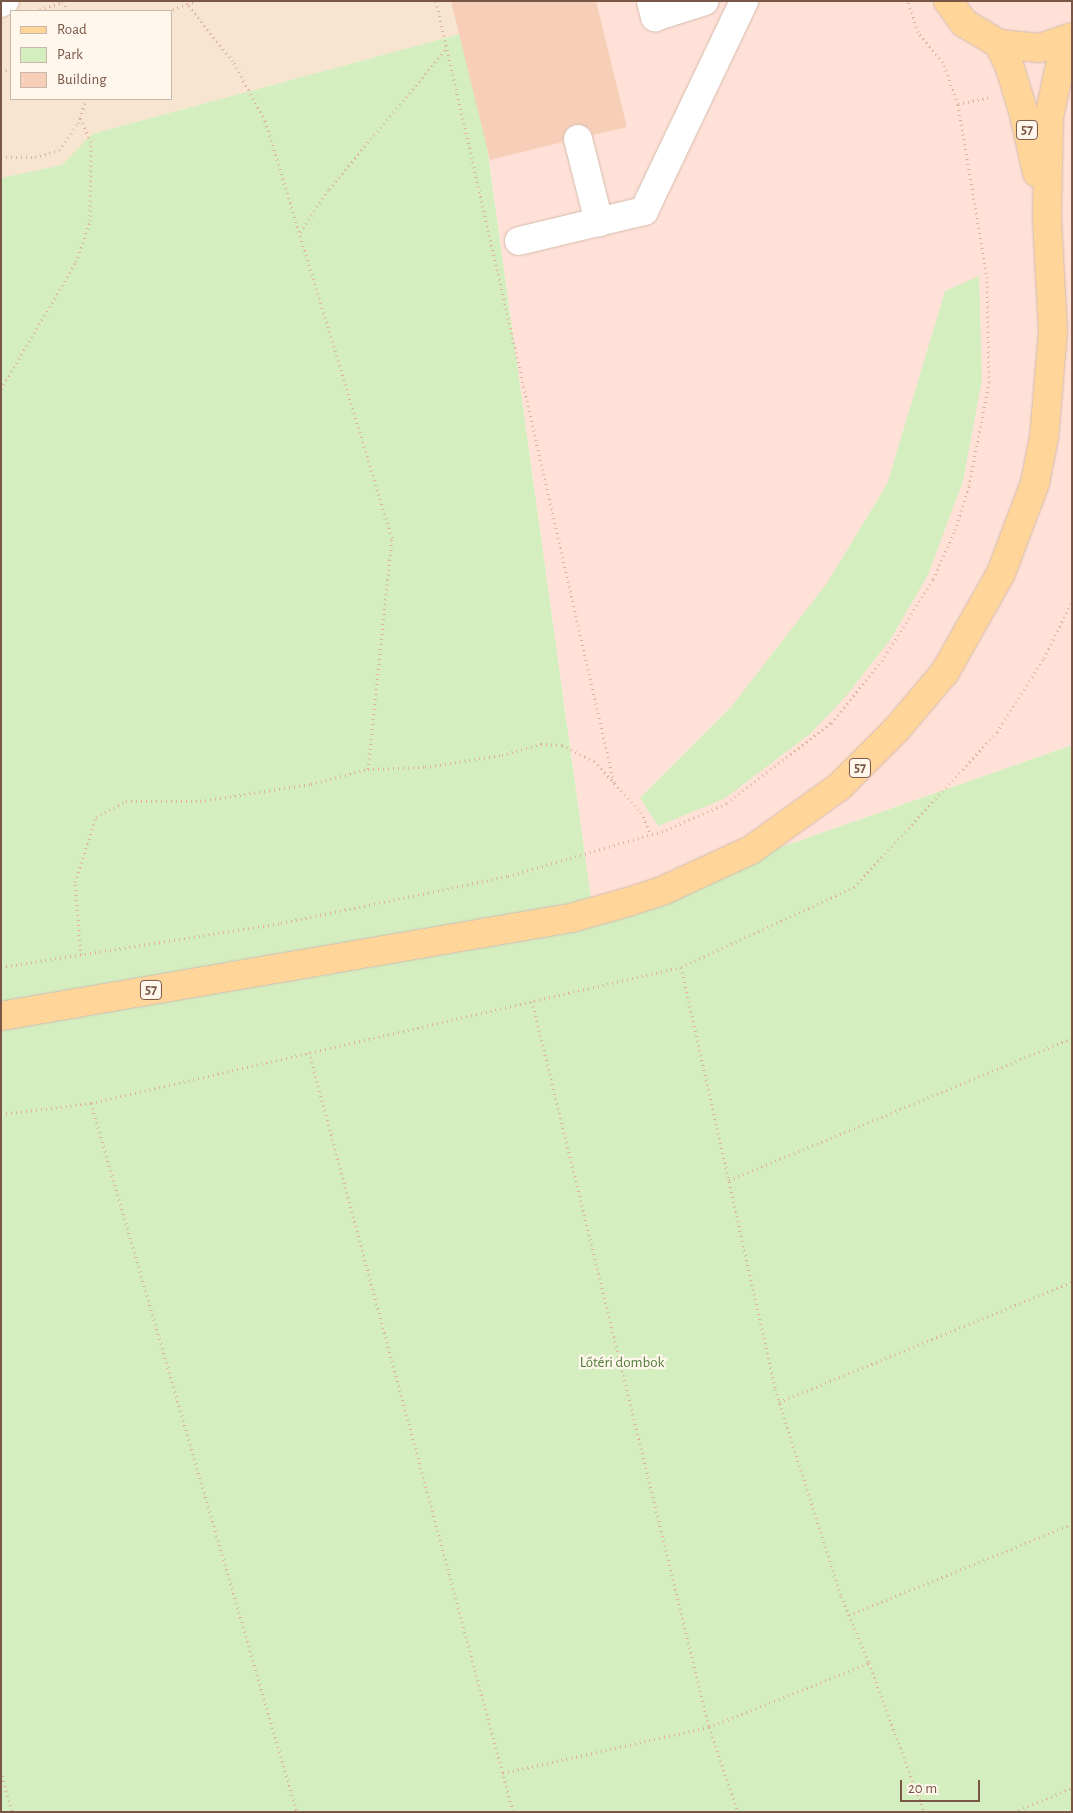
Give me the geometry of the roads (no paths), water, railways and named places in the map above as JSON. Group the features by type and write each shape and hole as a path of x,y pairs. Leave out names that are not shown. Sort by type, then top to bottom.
{"main road":[{"path":"948,1 964,23 998,44 1040,48 1072,37"},
{"name":"57","path":"998,44 1010,68 1024,114 1047,218"},
{"name":"57","path":"1,1016 551,921 628,902 664,890 751,850 840,786 896,730 945,672 983,609 1019,530 1035,483 1044,437 1051,378 1053,332 1047,218 1047,151 1052,90 1061,61 1072,44"}],"street":[{"path":"1,3 5,1"},
{"path":"651,2 656,18 705,1"},
{"path":"519,242 644,211 744,1"},
{"path":"578,139 599,222"}],"park label":[{"name":"Lőtéri dombok","path":"622,1363"}]}
